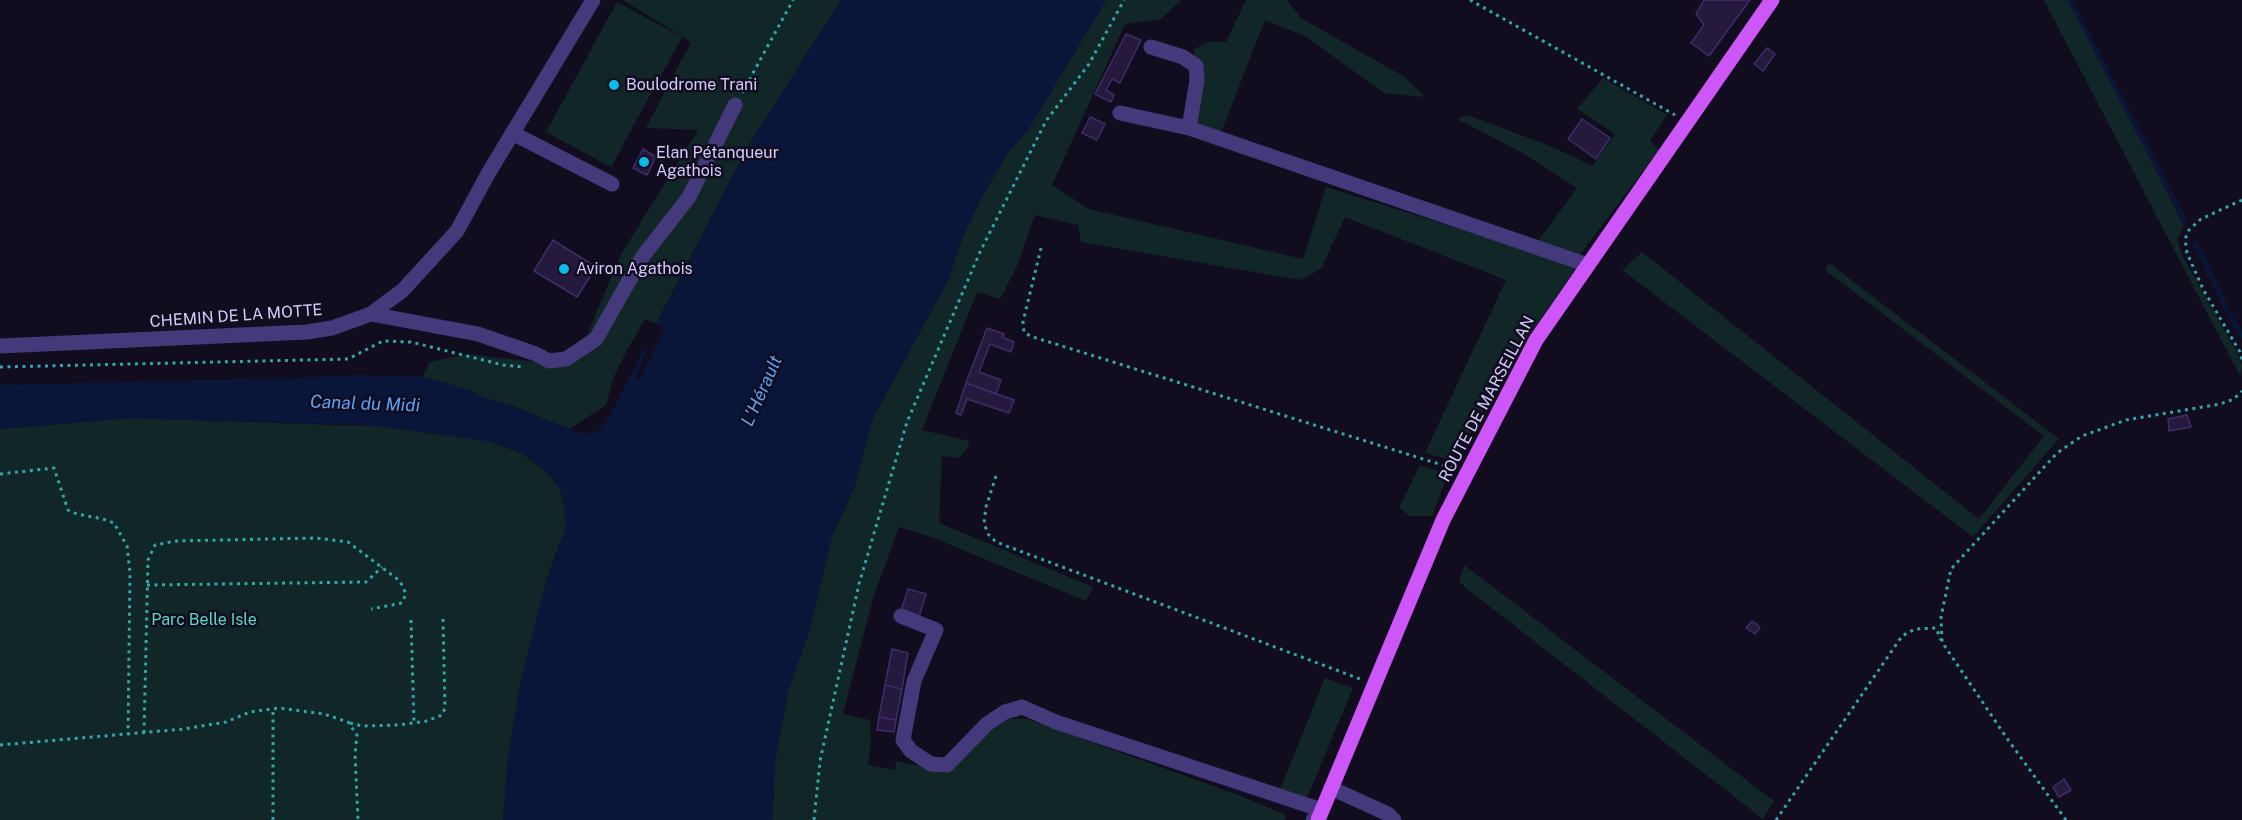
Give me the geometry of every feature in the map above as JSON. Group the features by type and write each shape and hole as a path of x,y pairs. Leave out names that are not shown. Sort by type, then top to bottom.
{"main road":[{"name":"ROUTE DE MARSEILLAN","path":"1317,817 1443,519 1536,340 1772,0"}],"street":[{"name":"CHEMIN DE LA MOTTE","path":"0,346 307,332 332,328 371,314 403,290 457,231 512,133 593,0"},
{"path":"1151,47 1183,57 1196,66 1197,80 1189,129"},
{"path":"371,314 478,334 536,354 549,361 566,359 596,339 643,256 688,197 735,105"},
{"path":"1120,113 1189,129 1588,265"},
{"path":"512,133 612,184"},
{"path":"901,616 936,630 914,681 903,740 911,751 931,764 947,765 987,724 1005,711 1022,707 1056,722 1317,817"},
{"path":"1331,788 1388,814 1394,820"}],"path":[{"path":"735,105 793,0"},
{"path":"814,820 820,760 859,584 907,422 980,252 1046,122 1089,64 1124,0"},
{"path":"1470,0 1687,122"},
{"path":"2242,200 2201,219 2189,230 2185,239 2187,253 2203,289 2240,352 2242,360"},
{"path":"1041,248 1023,322 1024,332 1030,336 1467,473"},
{"path":"0,367 348,359 382,341 411,342 503,365 531,367 549,361"},
{"path":"1942,642 1941,617 1950,569 2057,453 2082,436 2126,420 2220,404 2234,399 2242,391"},
{"path":"0,474 54,468 59,477 68,510 114,523 127,546 130,572 128,734"},
{"path":"996,476 986,507 984,523 987,534 996,542 1374,685"},
{"path":"144,733 148,560 155,545 175,542 316,538 348,542 400,581 406,594 402,603 371,609"},
{"path":"147,585 366,582 382,567"},
{"path":"0,745 205,726 226,722 250,712 273,709 324,714 362,726 414,723 442,715 445,708 443,619"},
{"path":"411,620 414,723"},
{"path":"1776,820 1902,636 1915,629 1935,628 2006,737 2066,820"},
{"path":"273,709 273,820"},
{"path":"348,722 357,735 355,754 358,820"}],"green space":[{"path":"623,0 841,0 747,148 656,324 645,319 628,348 613,379 606,405 569,429 518,408 482,397 472,391 423,377 429,362 469,354 559,365 583,345 620,256 698,130 646,128 691,42"},
{"path":"1106,0 1181,0 1161,19 1125,24 1052,185 1089,209 1303,259 1326,187 1578,266 1513,358 1455,461 1425,453 1506,280 1345,217 1321,269 1300,280 1081,242 1078,225 1035,215 1017,266 1000,299 977,292 922,430 969,441 968,448 959,458 942,456 939,523 1093,587 1086,601 934,538 899,527 873,598 843,714 870,720 871,739 868,765 895,770 896,761 933,769 1009,719 1027,719 1233,793 1286,815 1284,820 772,820 775,762 788,691 810,629 832,536 854,488 873,418 948,280 962,239 981,198 1008,153 1028,130"},
{"path":"1246,0 1287,0 1301,18 1403,76 1425,97 1384,93 1305,36 1265,20 1220,135 1186,121 1194,88 1194,49 1210,42 1226,42"},
{"path":"2044,0 2069,0 2184,226 2177,240 2183,257 2238,354 2242,366 2240,376"},
{"name":"Boulodrome Trani","path":"617,2 682,37 611,167 546,132"},
{"path":"1603,78 1667,115 1650,141 1659,150 1579,256 1538,241 1577,188 1521,152 1457,119 1467,115 1550,146 1593,166 1615,134 1577,109"},
{"path":"1642,252 1979,519 2044,436 1825,270 1829,263 2059,439 1973,537 1622,270"},
{"name":"Parc Belle Isle","path":"130,418 397,427 488,441 521,453 548,473 563,498 566,527 552,564 518,696 508,758 503,820 0,820 0,429"},
{"path":"1420,465 1448,474 1432,516 1410,516 1399,508"},
{"path":"1464,565 1774,801 1763,819 1466,588 1459,581"},
{"path":"1325,678 1353,688 1307,798 1280,790"}],"water":[{"path":"841,0 1106,0 1028,130 1008,153 981,198 962,239 948,280 873,418 854,488 832,536 810,629 788,691 775,762 772,820 503,820 508,758 522,675 546,582 566,527 563,498 558,486 545,470 521,453 488,441 368,425 130,418 0,429 0,385 355,375 423,377 472,391 482,397 518,408 575,432 587,434 598,431 609,418 747,148"}],"pier":[{"path":"653,323 664,328 640,380 635,378 647,350 644,348 646,343 644,342"}],"building":[{"path":"1704,0 1750,0 1709,56 1691,43 1704,25 1696,14"},
{"path":"1126,34 1141,40 1120,83 1112,79 1106,90 1114,95 1111,102 1095,94"},
{"path":"1767,48 1775,54 1763,71 1754,64"},
{"path":"1090,117 1105,124 1097,140 1082,133"},
{"path":"1582,119 1610,138 1596,159 1568,139"},
{"path":"643,149 656,157 647,175 633,168"},
{"path":"553,240 596,267 577,297 534,271"},
{"path":"987,328 1004,334 1002,337 1014,342 1011,352 990,344 979,372 1001,380 996,394 966,383"},
{"path":"966,383 1014,400 1009,413 967,399 961,415 956,413"},
{"path":"2187,415 2191,427 2169,431 2168,419"},
{"path":"908,589 926,594 919,617 901,611"},
{"path":"1752,621 1760,627 1755,634 1746,628"},
{"path":"892,649 908,653 902,689 885,685"},
{"path":"885,685 902,689 896,720 879,717"},
{"path":"879,717 896,720 894,732 877,730"},
{"path":"2064,779 2071,790 2059,797 2053,787"}],"waterway":[{"path":"2070,0 2185,221"},
{"path":"2196,244 2242,336"}],"place":[{"name":"Boulodrome Trani","path":"614,85"},
{"name":"Elan Pétanqueur Agathois","path":"644,162"},
{"name":"Aviron Agathois","path":"564,269"}],"water label":[{"name":"L'Hérault","path":"762,391"},
{"name":"Canal du Midi","path":"365,404"}]}
